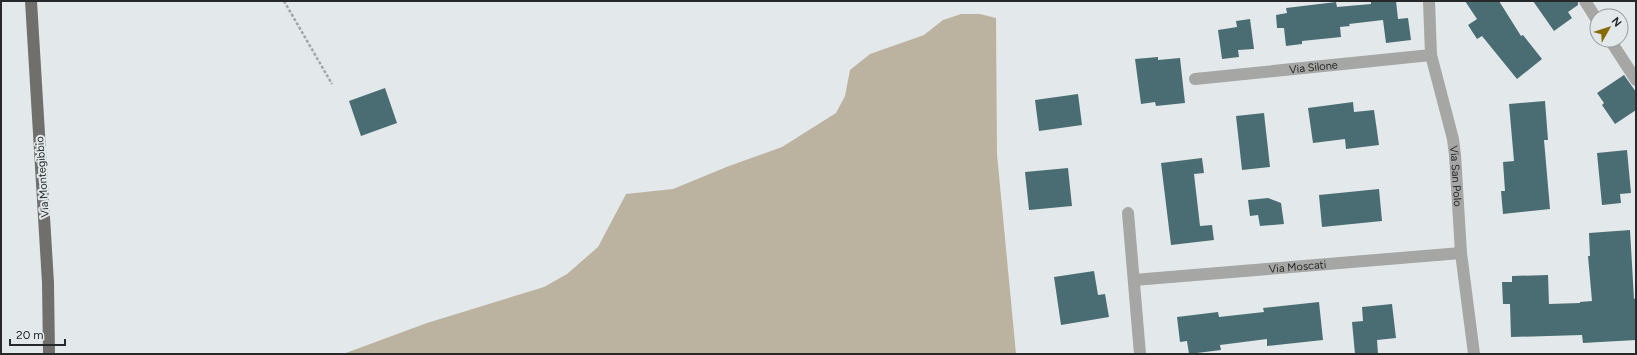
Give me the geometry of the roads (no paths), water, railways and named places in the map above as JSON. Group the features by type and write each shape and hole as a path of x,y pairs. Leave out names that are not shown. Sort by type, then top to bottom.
{"main road":[{"name":"Via Montegibbio","path":"28,2 48,283 50,354"}],"street":[{"name":"Via San Polo","path":"1429,1 1431,55 1453,139 1457,167 1461,253 1474,354"},
{"path":"1615,48 1636,80"},
{"name":"Via Silone","path":"1196,79 1431,55"},
{"path":"1128,213 1140,354"},
{"name":"Via Moscati","path":"1134,280 1461,253"}]}
